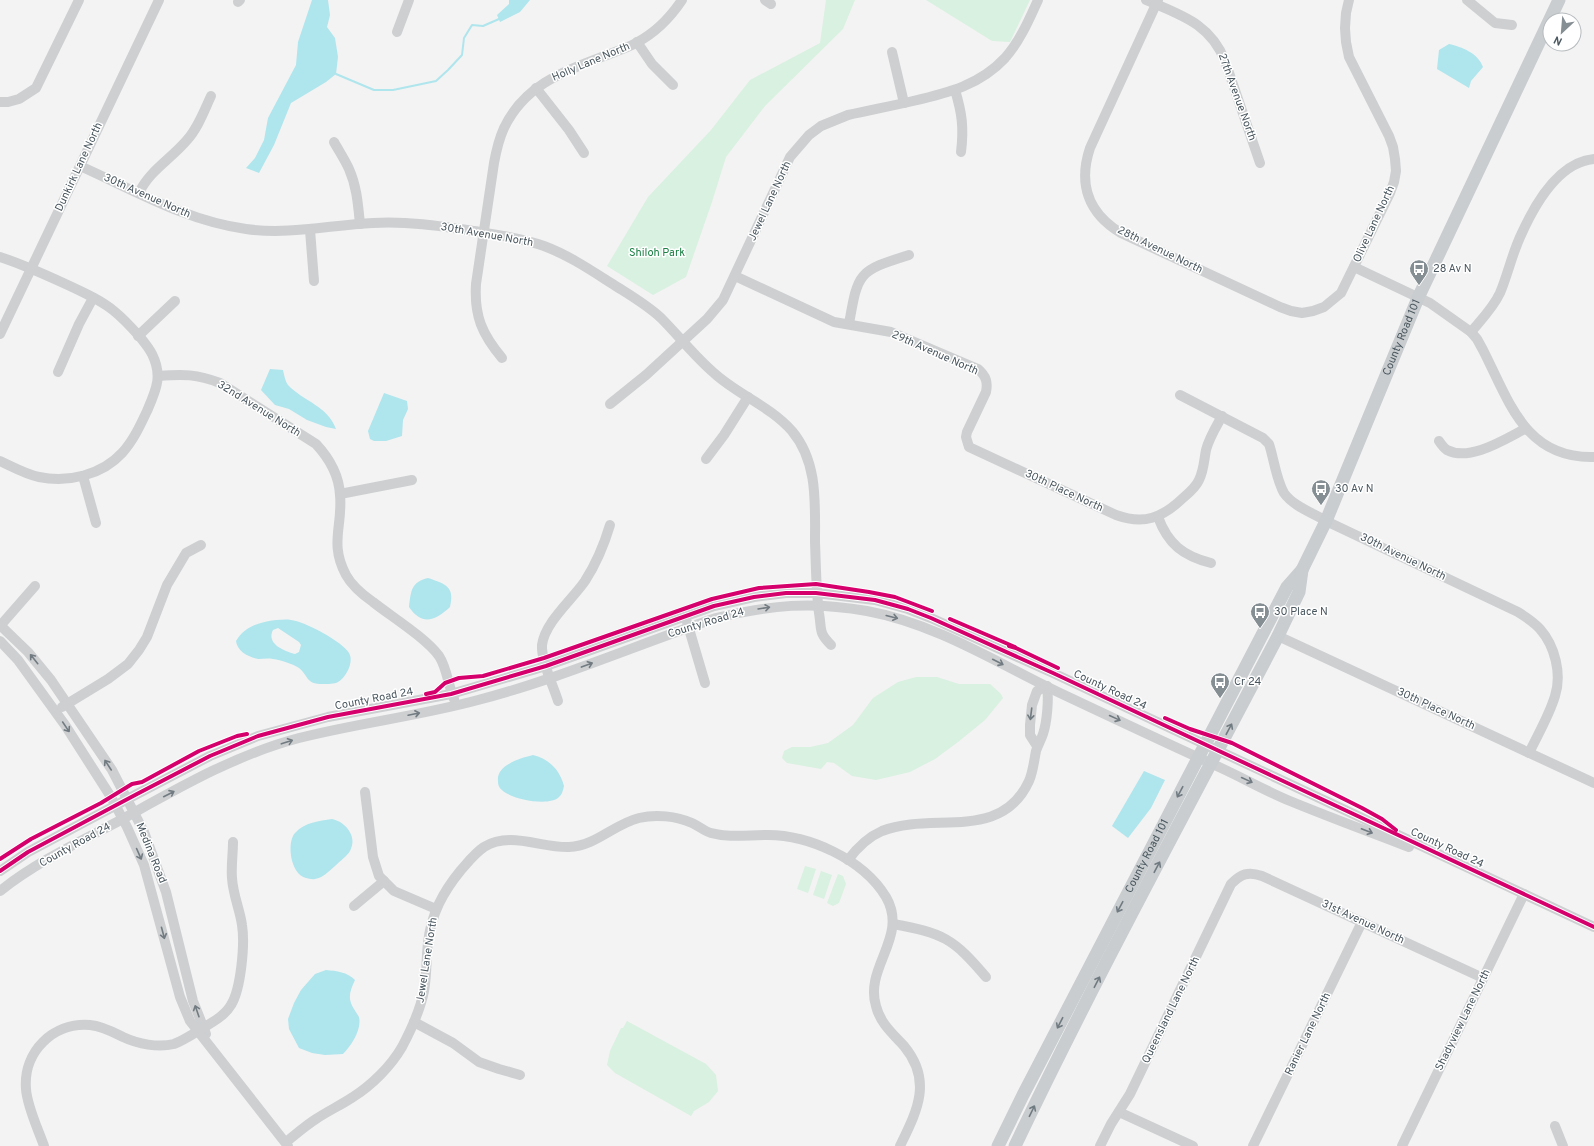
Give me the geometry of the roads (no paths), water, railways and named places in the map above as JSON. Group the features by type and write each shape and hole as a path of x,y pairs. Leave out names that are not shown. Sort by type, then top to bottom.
{"main road":[{"name":"County Road 101","path":"998,1146 1204,745 1287,587 1302,570 1326,521 1418,298 1558,0"},
{"name":"County Road 101","path":"1015,1146 1040,1093 1278,636 1299,592 1302,570"}],"street":[{"path":"0,102 8,102 19,99 36,88 79,0"},
{"name":"Dunkirk Lane North","path":"0,334 158,0"},
{"path":"397,32 409,0"},
{"name":"Holly Lane North","path":"502,358 483,331 475,300 476,284 494,163 504,128 513,113 536,88 553,77 570,69 637,42 663,24 682,0"},
{"name":"Jewel Lane North","path":"610,404 683,342 716,310 723,300 735,276 790,157 809,135 821,126 848,115 955,90 978,80 993,70 1006,57 1023,32 1038,0"},
{"name":"27th Avenue North","path":"1146,0 1157,2 1195,23 1214,39 1221,50 1260,163"},
{"name":"Olive Lane North","path":"1280,307 1291,311 1313,311 1324,307 1341,293 1390,193 1396,171 1393,147 1389,136 1349,56 1345,28 1349,0"},
{"path":"1467,0 1495,23 1512,25"},
{"name":"28th Avenue North","path":"1157,2 1085,162 1084,176 1086,190 1091,203 1109,226 1121,233 1280,307"},
{"path":"637,42 652,64 673,85"},
{"path":"892,52 904,103"},
{"path":"536,88 569,130 584,153"},
{"path":"955,90 962,115 963,137 961,152"},
{"path":"138,193 148,177 188,139 197,125 211,96"},
{"path":"334,142 349,168 354,182 360,224"},
{"path":"1471,332 1492,307 1500,292 1520,236 1549,188 1566,170 1577,164 1594,159"},
{"name":"30th Avenue North","path":"80,166 170,208 194,217 246,229 271,232 310,230 360,224 401,223 430,225 522,239 545,246 567,256 646,306 660,318 712,372 724,382 780,418 802,445 809,461 815,495 817,598 821,635 831,645"},
{"path":"310,230 314,281"},
{"path":"849,324 854,293 863,274 871,268 909,255"},
{"path":"0,257 32,268 93,298 114,311 152,353 159,376 153,396 139,429 131,442 122,454 97,471 83,476 60,479 38,477 0,461"},
{"path":"1354,267 1430,303 1471,332 1478,340 1517,418 1525,429 1542,443 1555,450 1570,455 1594,457"},
{"name":"29th Avenue North","path":"735,276 829,320 891,332 978,369 986,379 987,385 986,392 967,432 967,442 969,447 973,450"},
{"path":"58,372 80,321 93,298"},
{"path":"138,336 175,301"},
{"name":"32nd Avenue North","path":"159,376 195,375 220,383 316,444 333,466 338,479 340,494 337,550 340,564 346,577 355,588 432,647 442,663 451,694 456,705"},
{"name":"30th Avenue North","path":"1180,395 1263,438 1269,444 1284,492 1291,500 1326,521 1518,612 1530,619 1540,629 1554,653 1558,681 1553,702 1529,753"},
{"path":"706,459 724,435 748,397"},
{"path":"1211,563 1192,557 1175,546 1166,536 1158,517 1176,505 1199,481 1203,472 1206,449 1222,416"},
{"path":"1439,441 1446,450 1454,453 1465,454 1476,452 1525,429"},
{"name":"30th Place North","path":"973,450 1116,515 1137,520 1147,520 1158,517"},
{"path":"83,476 96,523"},
{"path":"340,494 412,480"},
{"path":"558,701 542,654 544,635 592,570 604,545 610,525"},
{"path":"55,711 119,671 140,650 147,637 167,585 186,553 201,545"},
{"path":"0,625 35,586"},
{"name":"County Road 24","path":"0,871 28,852 210,756 259,736 328,717 451,694 546,666 714,606 754,597 786,593 817,598 897,618 922,627 963,644 1046,686 1289,800 1524,894"},
{"name":"County Road 24","path":"0,891 46,860 134,812 223,766 258,752 299,738 492,696 550,678 716,618 745,610 817,598 875,600 908,609 931,618 1053,673 1594,927"},
{"path":"684,616 689,627 705,683"},
{"name":"Medina Road","path":"0,625 28,652 51,680 112,770 144,832 166,892 200,1030"},
{"name":"30th Place North","path":"1278,636 1594,783"},
{"name":"Medina Road","path":"0,641 18,660 55,711 123,819 144,865 180,997 190,1021 200,1030 211,1047 287,1144"},
{"path":"1037,746 1030,735 1031,714 1036,691 1046,686 1053,673"},
{"path":"848,860 857,849 881,831 910,825 987,819 1010,807 1019,797 1029,780 1037,746 1043,734 1048,696 1046,686"},
{"path":"365,792 373,856 379,876 394,891 436,909 442,895 452,881 479,851 487,845 507,840 569,847 581,846 592,842 625,823 639,818 653,816 682,819 711,833 732,836 765,834 798,839 821,846 848,860 860,869 887,899 893,924 889,944 874,982 874,994 880,1018 912,1058 917,1069 921,1093 914,1116 900,1146"},
{"path":"44,1146 29,1103 26,1090 26,1077 28,1064 34,1053 42,1042 52,1034 70,1027 90,1025 103,1028 138,1042 164,1045 173,1044 200,1030 223,1015 230,1006 236,996 238,986 243,940 242,925 234,895 232,878 234,842"},
{"name":"31st Avenue North","path":"1241,875 1248,873 1262,876 1483,978"},
{"name":"Queensland Lane North","path":"1100,1146 1111,1124 1130,1094 1231,884 1241,875"},
{"path":"354,906 384,881"},
{"name":"Shadyview Lane North","path":"1402,1146 1524,894"},
{"name":"Jewel Lane North","path":"287,1144 314,1120 356,1095 373,1082 400,1050 414,1022 424,992 430,926 436,909"},
{"name":"Ranier Lane North","path":"1253,1146 1362,922"},
{"path":"893,924 921,929 935,933 949,940 961,949 986,977"},
{"path":"414,1022 453,1043 480,1062 499,1070 520,1075"},
{"path":"1119,1112 1193,1146"},
{"path":"1556,1126 1564,1146"}],"water":[{"path":"312,0 328,0 330,15 327,27 335,38 338,57 336,74 326,82 291,103 274,145 259,173 246,168 255,158 264,140 268,118 296,65 298,42"},
{"path":"509,0 530,0 520,12 500,22 497,15 509,4"},
{"path":"1449,44 1469,51 1481,62 1483,67 1471,81 1469,88 1437,69 1439,50"},
{"path":"270,369 283,370 285,380 288,385 294,391 321,409 332,421 336,429 307,420 289,409 275,405 261,390"},
{"path":"384,393 407,401 408,409 403,420 402,436 386,441 374,441 370,439 368,431"},
{"path":"428,578 440,582 448,587 451,600 450,607 439,616 424,619 414,613 409,607 410,596 413,588 418,582"},
{"path":"270,621 297,621 323,633 339,643 345,648 350,656 351,660 347,673 338,682 331,684 317,684 310,681 299,668 294,665 276,660 254,658 238,648 236,641 248,628","holes":["278,628 299,642 301,645 299,652 295,654 277,646 271,635 273,630"]},
{"path":"533,755 549,762 560,775 564,786 561,795 554,800 539,802 514,797 502,790 499,786 498,775 505,767 516,760"},
{"path":"1144,771 1165,780 1151,808 1128,838 1112,826"},
{"path":"332,819 342,823 352,836 353,841 350,851 321,877 313,879 301,876 294,865 292,858 292,838 303,826 317,821"},
{"path":"326,970 338,971 352,977 355,980 351,991 350,1001 359,1017 360,1022 352,1042 343,1054 325,1055 312,1053 299,1048 289,1029 288,1019 301,990 315,974"}],"waterway":[{"path":"336,74 374,90 393,90 436,81 462,55 464,38 472,25 483,26 499,19"}],"place":[{"name":"28 Av N","path":"1419,286"},
{"name":"30 Av N","path":"1321,506"},
{"name":"30 Place N","path":"1260,629"},
{"name":"Cr 24","path":"1220,699"}],"park label":[{"name":"Shiloh Park","path":"657,253"}]}
